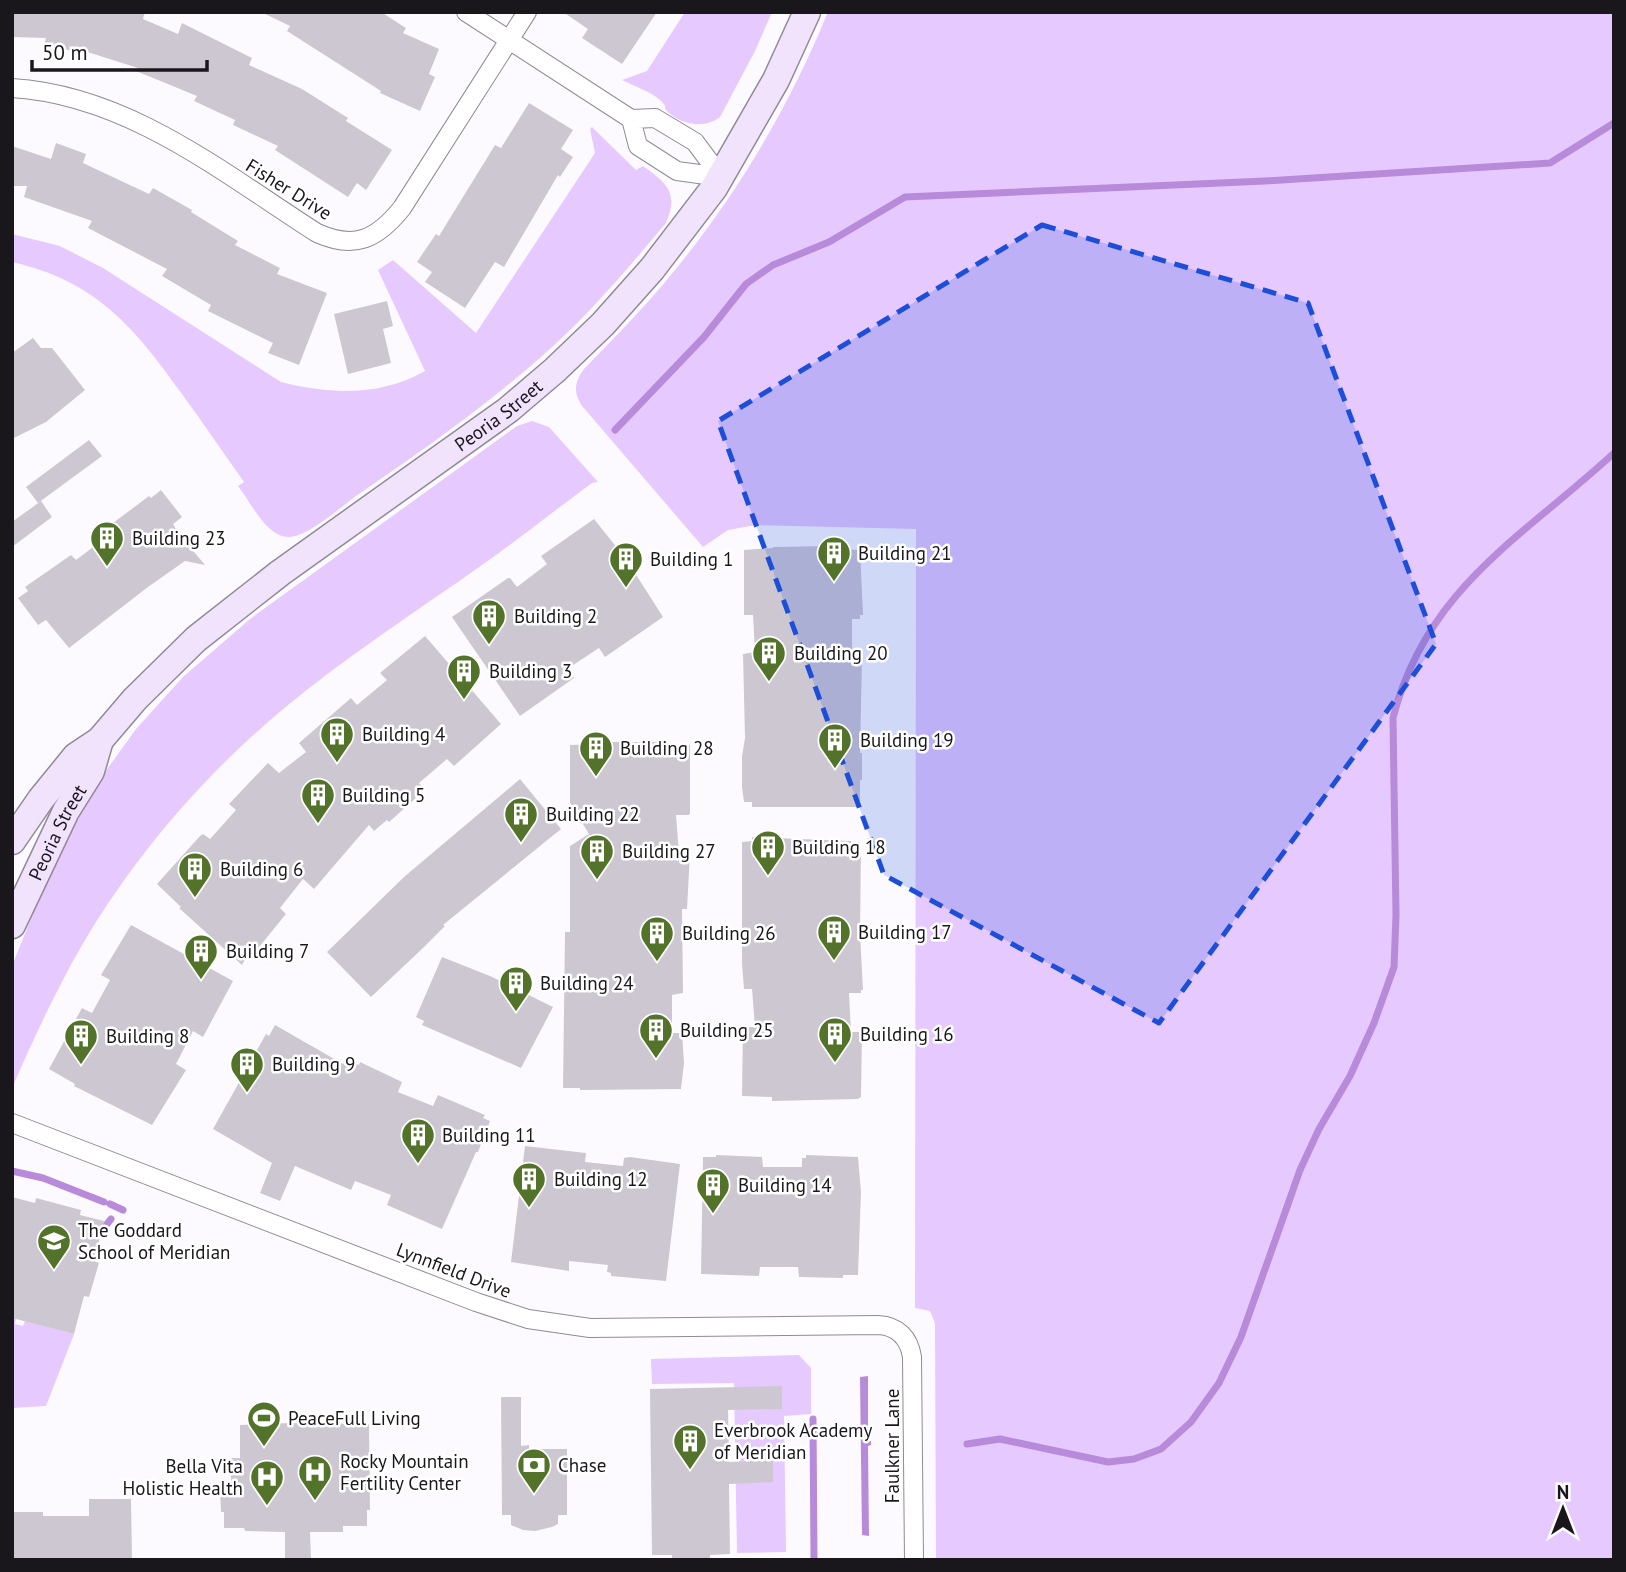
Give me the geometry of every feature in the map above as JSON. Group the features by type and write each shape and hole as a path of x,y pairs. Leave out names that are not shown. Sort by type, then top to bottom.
{"main road":[{"name":"Peoria Street","path":"12,841 76,756 100,740 165,667 232,609 501,415 555,370 603,324 690,222 721,177 776,80 807,12"},
{"name":"Peoria Street","path":"12,925 66,811 91,771 100,740"}],"street":[{"path":"466,12 631,119 655,118 695,142 721,177"},
{"name":"Fisher Drive","path":"12,88 64,96 130,118 174,141 317,233 334,240 351,242 368,238 383,229 402,208 527,12"},
{"path":"631,119 638,146 677,171 721,177"},
{"name":"Lynnfield Drive","path":"12,1124 475,1302 528,1319 578,1327 633,1329 878,1325 893,1328 903,1335"},
{"name":"Faulkner Lane","path":"903,1335 909,1342 912,1357 914,1560"}],"highlighted area":[{"path":"1042,225 1308,303 1436,644 1159,1023 884,875 718,421"}],"shaded area":[{"path":"685,12 772,12 720,117 707,123 694,124 680,120 668,112 655,96 622,80 647,71"},
{"path":"828,12 1614,12 1614,1560 936,1560 935,1323 930,1311 915,1308 916,529 756,525 728,530 703,547 583,407 576,393 578,379 584,369 664,283 698,241 741,179 780,114"},
{"path":"592,127 636,170 643,166 664,184 671,196 670,213 666,223 596,303 528,368 480,407 324,521 296,536 289,537 273,531 260,518 238,486 244,482 164,370 129,328 90,294 67,281 12,262 12,234 60,246 103,268 281,382 336,391 390,385 425,371 378,270 393,260 476,333 595,153 590,129"},
{"path":"532,421 549,427 598,482 592,483 496,555 335,668 255,734 192,796 135,865 85,939 12,1088 12,966 61,844 90,793 136,729 183,677 250,619 517,426"},
{"path":"12,1317 16,1318 15,1324 23,1326 25,1321 74,1334 46,1406 12,1408"},
{"path":"799,1355 811,1368 811,1414 784,1416 786,1552 737,1553 734,1383 652,1384 651,1359"},
{"path":"868,1376 868,1440 871,1441 868,1446 869,1536 862,1535 860,1377"}],"building":[{"path":"12,12 145,12 143,19 178,34 182,23 252,58 249,65 302,89 392,150 366,190 357,183 348,197 275,150 278,146 233,125 235,120 194,101 197,96 136,71 138,68 78,49 77,52 44,45 46,38 12,37"},
{"path":"261,12 381,12 406,28 403,33 439,49 429,74 435,77 420,111 380,93 381,91 287,31 290,26"},
{"path":"563,12 657,12 622,64 582,38 588,29"},
{"path":"529,103 573,130 561,149 573,157 560,177 558,175 504,267 495,262 465,308 425,282 432,272 417,262 436,234 439,236 495,145 501,148"},
{"path":"56,143 86,154 83,163 149,194 153,188 238,241 235,245 280,268 277,274 327,293 299,365 268,353 273,343 208,311 211,305 162,276 167,269 88,228 92,221 24,197 27,186 12,186 12,146 51,159"},
{"path":"387,301 393,326 383,329 391,363 348,374 334,314"},
{"path":"33,338 41,348 52,348 85,390 46,422 12,439 12,353"},
{"path":"89,440 102,456 38,503 26,487"},
{"name":"Building 23","path":"161,490 182,517 173,524 205,565 185,561 69,648 46,620 38,625 18,598 28,591 25,587 71,555 76,560 109,535 105,529"},
{"path":"41,501 52,517 12,547 12,522"},
{"path":"594,519 626,559 663,617 605,657 599,648 567,669 574,678 520,716 452,617 508,578 517,587 547,564 541,556"},
{"path":"832,546 832,549 860,550 863,615 860,615 860,619 852,619 852,657 862,657 860,804 859,807 752,807 752,802 744,802 742,787 745,738 743,654 755,652 753,615 744,615 744,550"},
{"path":"425,636 501,724 454,766 447,759 419,783 425,790 389,822 387,820 374,831 369,825 314,889 303,879 280,908 286,914 255,952 251,949 242,965 179,908 181,907 157,884 200,836 203,834 210,839 236,810 229,804 268,763 279,773 306,752 299,743 351,698 357,705 387,680 380,673"},
{"path":"601,742 690,745 690,813 676,815 679,853 690,853 687,909 682,909 683,993 672,995 672,1033 682,1033 684,1063 681,1089 563,1088 565,932 570,932 570,846 589,834 570,803 570,745"},
{"path":"520,779 561,829 443,925 445,926 371,997 327,952 404,877"},
{"path":"752,837 851,841 851,846 861,846 860,933 863,990 861,993 849,993 851,1032 862,1032 861,1097 858,1099 772,1101 772,1097 742,1096 743,1027 755,1027 752,989 744,989 742,964 742,842 752,841"},
{"path":"131,925 233,981 203,1037 193,1031 176,1064 186,1070 152,1125 74,1086 75,1084 49,1069 82,1008 92,1013 110,980 101,975"},
{"name":"Building 24","path":"442,957 490,976 553,1007 521,1068 422,1025 424,1021 416,1017"},
{"path":"275,1025 343,1064 346,1059 359,1065 360,1062 402,1082 398,1092 433,1106 438,1095 485,1115 483,1118 490,1121 442,1229 387,1205 391,1195 355,1181 351,1190 295,1166 280,1201 260,1193 272,1163 213,1129 266,1034 269,1036"},
{"path":"525,1146 586,1153 585,1162 623,1166 624,1158 630,1157 680,1164 666,1281 611,1276 611,1273 607,1272 608,1265 569,1261 569,1271 511,1262"},
{"path":"806,1155 858,1157 861,1192 858,1275 843,1275 843,1278 799,1277 798,1267 760,1267 759,1276 701,1274 703,1157 762,1157 763,1167 802,1167 802,1158 806,1158"},
{"name":"The Goddard School of Meridian","path":"12,1197 35,1203 36,1198 81,1210 80,1215 104,1221 94,1261 99,1263 89,1297 84,1296 74,1334 12,1318"},
{"name":"Everbrook Academy of Meridian","path":"782,1386 782,1409 728,1410 729,1462 773,1460 773,1482 729,1484 730,1554 710,1555 710,1558 703,1560 679,1560 672,1559 672,1555 652,1555 650,1389"},
{"name":"Chase","path":"501,1397 521,1397 521,1446 529,1445 529,1449 567,1449 567,1515 558,1515 558,1524 552,1527 535,1531 523,1530 511,1525 511,1515 502,1515"},
{"path":"369,1424 370,1510 367,1510 367,1526 343,1526 343,1532 310,1532 311,1560 285,1560 285,1532 224,1528 224,1512 221,1512 220,1490 231,1490 231,1458 240,1458 240,1425"},
{"path":"89,1499 131,1499 132,1560 12,1560 12,1512 43,1512 43,1516 89,1516"}],"waterway":[{"path":"615,430 704,337 746,284 773,265 829,242 905,197 1265,181 1550,163 1614,123"},
{"path":"967,1444 1000,1439 1108,1462 1134,1459 1161,1449 1191,1422 1219,1383 1241,1337 1300,1170 1319,1129 1350,1076 1374,1023 1394,967 1396,915 1393,718 1408,673 1429,634 1453,599 1482,568 1614,453"},
{"path":"12,1171 43,1178 104,1202"},
{"path":"110,1204 123,1210"},
{"path":"103,1229 111,1219"},
{"path":"813,1419 814,1560"}],"place":[{"name":"Building 23","path":"107,568"},
{"name":"Building 21","path":"834,583"},
{"name":"Building 1","path":"626,589"},
{"name":"Building 2","path":"489,646"},
{"name":"Building 20","path":"769,683"},
{"name":"Building 3","path":"464,701"},
{"name":"Building 4","path":"337,764"},
{"name":"Building 19","path":"835,770"},
{"name":"Building 28","path":"596,778"},
{"name":"Building 5","path":"318,825"},
{"name":"Building 22","path":"521,844"},
{"name":"Building 18","path":"768,877"},
{"name":"Building 27","path":"597,881"},
{"name":"Building 6","path":"195,899"},
{"name":"Building 17","path":"834,962"},
{"name":"Building 26","path":"657,963"},
{"name":"Building 7","path":"201,981"},
{"name":"Building 24","path":"516,1013"},
{"name":"Building 25","path":"656,1060"},
{"name":"Building 16","path":"835,1064"},
{"name":"Building 8","path":"81,1066"},
{"name":"Building 9","path":"247,1094"},
{"name":"Building 11","path":"418,1165"},
{"name":"Building 12","path":"529,1209"},
{"name":"Building 14","path":"713,1215"},
{"name":"The Goddard School of Meridian","path":"54,1271"},
{"name":"PeaceFull Living","path":"264,1448"},
{"name":"Everbrook Academy of Meridian","path":"690,1471"},
{"name":"Chase","path":"534,1495"},
{"name":"Rocky Mountain Fertility Center","path":"315,1502"},
{"name":"Bella Vita Holistic Health","path":"267,1507"}]}
